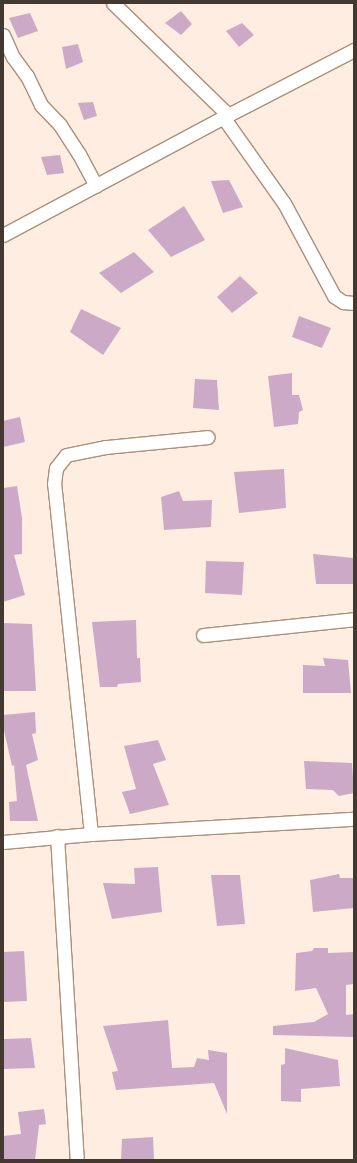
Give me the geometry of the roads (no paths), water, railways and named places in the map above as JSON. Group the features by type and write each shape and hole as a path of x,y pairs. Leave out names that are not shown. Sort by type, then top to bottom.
{"street":[{"path":"113,3 225,116 284,203 334,296 343,302 354,303"},
{"path":"3,35 13,57 27,76 41,105 60,125 80,154 96,186"},
{"path":"3,235 225,116 354,50"},
{"path":"91,834 54,484 56,468 66,454 106,447 208,437"},
{"path":"203,635 354,619"},
{"path":"3,842 58,836 354,819"},
{"path":"58,836 77,1160"}]}
